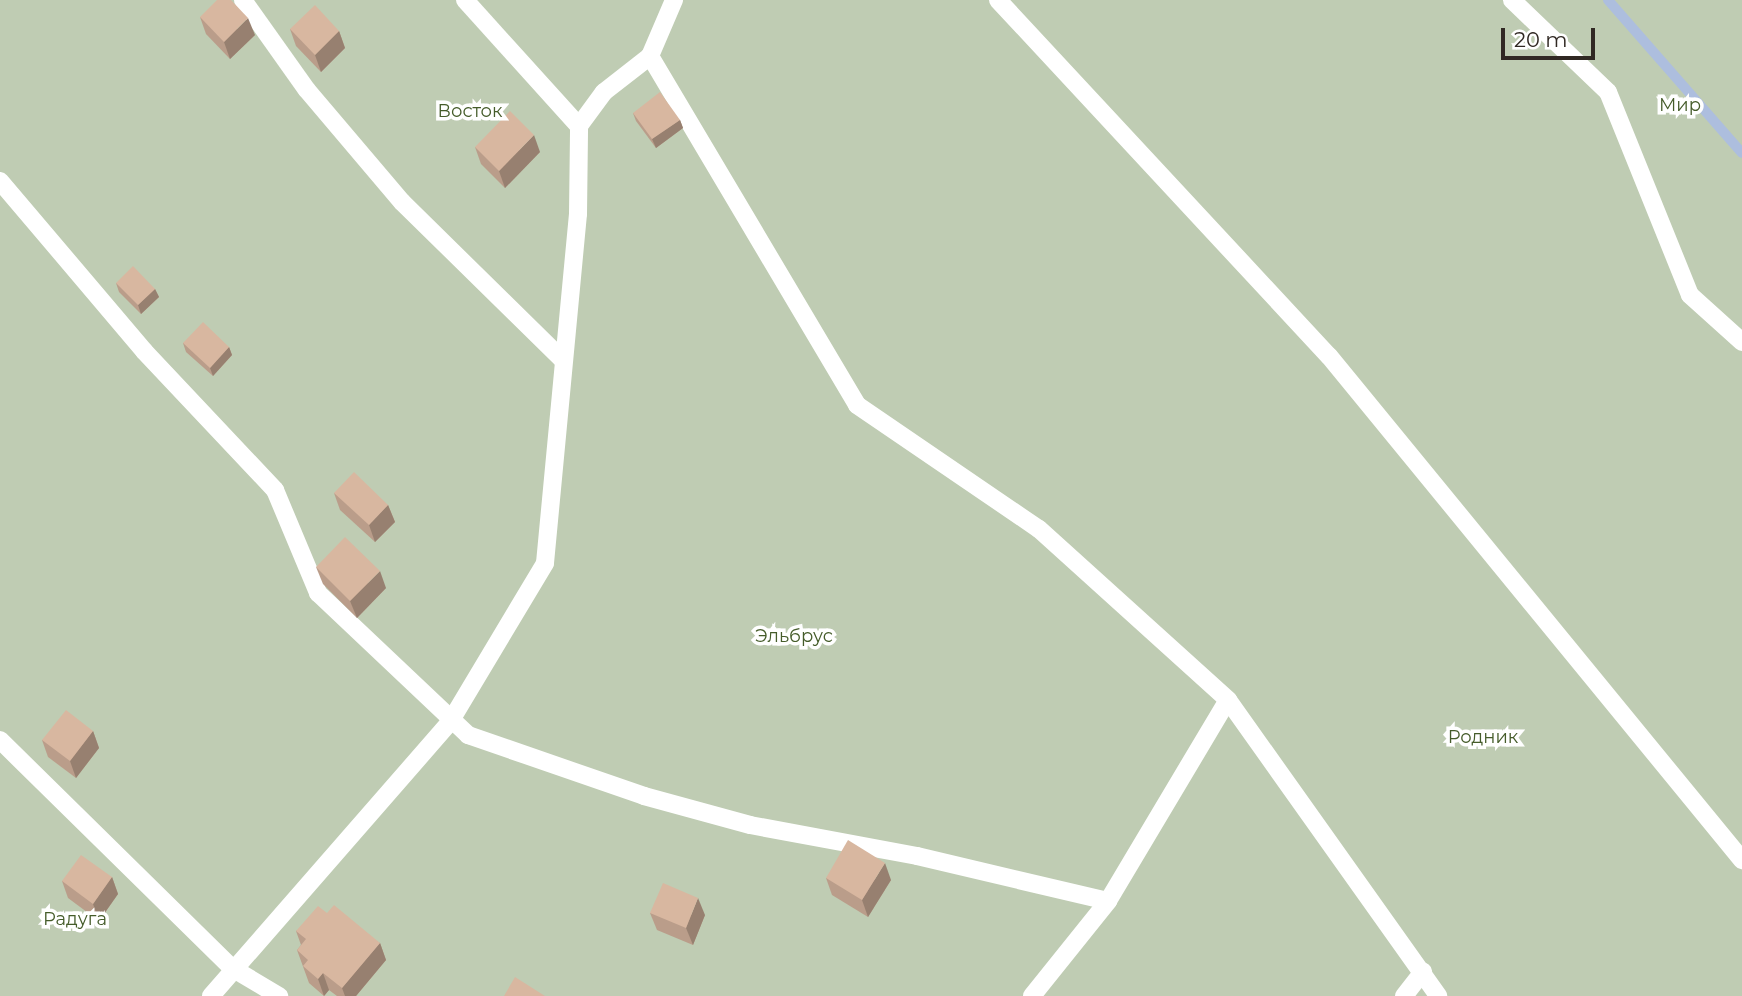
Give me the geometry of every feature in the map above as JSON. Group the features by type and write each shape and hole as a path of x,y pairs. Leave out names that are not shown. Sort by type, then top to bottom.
{"lane":[{"path":"243,0 307,90 402,202 563,360"},
{"path":"465,0 579,126"},
{"path":"211,996 232,968 450,722 545,563 578,214 579,126 604,92 650,56 674,0"},
{"path":"998,0 1329,356 1742,860"},
{"path":"1512,0 1608,92 1690,295 1742,342"},
{"path":"650,56 857,405 1039,528 1228,700 1438,996"},
{"path":"0,181 145,351 275,491 318,593 450,722 468,735 644,796 750,825 917,856 1108,901"},
{"path":"1032,996 1108,901 1228,700"},
{"path":"0,740 232,968 279,996"},
{"path":"1404,996 1423,972"}],"green space":[{"name":"Эльбрус","path":"0,0 1742,0 1742,996 0,996"}],"building":[{"path":"217,0 231,0 248,18 224,42 200,17"},
{"path":"315,5 339,31 315,55 290,29"},
{"path":"660,92 680,120 652,139 633,113"},
{"path":"510,111 534,135 499,171 475,147"},
{"path":"133,266 155,289 138,305 116,283"},
{"path":"203,322 229,347 210,368 183,343"},
{"path":"354,472 388,505 369,525 334,493"},
{"path":"345,537 380,571 350,601 316,567"},
{"path":"66,710 93,731 70,761 42,740"},
{"path":"848,840 885,863 862,900 826,878"},
{"path":"81,855 112,877 93,904 62,881"},
{"path":"663,883 698,898 686,928 650,913"},
{"path":"334,905 380,943 342,988 323,973 318,979 303,966 308,960 297,950 306,939 296,931 318,906 327,913"},
{"path":"515,977 545,996 504,996"}],"waterway":[{"path":"1608,0 1742,153"}],"park label":[{"name":"Мир","path":"1680,105"},
{"name":"Восток","path":"470,111"},
{"name":"Родник","path":"1483,737"},
{"name":"Радуга","path":"75,919"}]}
